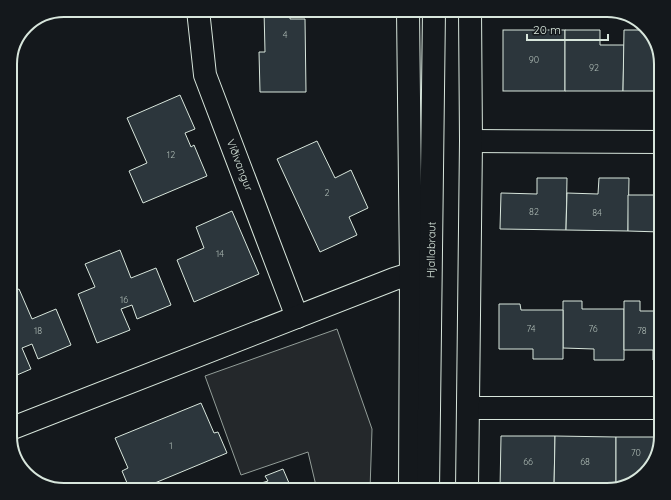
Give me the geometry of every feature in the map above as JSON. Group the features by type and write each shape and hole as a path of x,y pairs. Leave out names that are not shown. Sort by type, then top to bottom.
{"street":[{"name":"Víðivangur","path":"199,17 205,75 298,317"},
{"name":"Hjallabraut","path":"408,17 421,270 428,483"},
{"name":"Hjallabraut","path":"410,483 434,17"},
{"path":"467,483 470,17"},
{"path":"470,141 654,142"},
{"path":"17,426 421,270"},
{"path":"468,408 654,408"}],"shaded area":[{"path":"337,329 372,429 370,483 315,483 308,452 241,475 205,376"}],"building":[{"path":"264,17 290,17 290,19 305,19 306,92 260,92 259,52 265,52"},
{"path":"503,30 565,30 565,91 503,91"},
{"path":"565,30 600,30 600,45 624,45 623,91 565,91"},
{"path":"624,30 639,30 649,43 654,58 654,91 623,91"},
{"path":"180,95 195,129 185,133 191,147 194,145 207,176 143,203 129,171 147,163 127,118"},
{"path":"317,141 335,178 351,170 368,208 349,217 357,235 320,252 277,159"},
{"path":"537,178 567,178 566,230 500,229 501,193 537,194"},
{"path":"599,178 629,178 628,231 566,230 567,193 598,194"},
{"path":"628,195 654,195 654,232 628,231"},
{"path":"232,211 259,274 194,302 177,260 204,248 196,227"},
{"path":"120,250 131,278 156,268 171,305 137,319 132,305 121,309 130,330 97,343 78,294 95,287 85,264"},
{"path":"19,289 32,319 56,309 71,345 38,359 32,344 22,348 31,369 17,375 17,290"},
{"path":"563,301 582,301 582,309 624,309 624,360 594,360 594,349 563,348"},
{"path":"624,301 640,301 640,311 654,311 654,360 653,350 624,350"},
{"path":"499,304 520,304 521,310 563,310 563,359 533,359 533,349 499,349"},
{"path":"201,403 214,433 218,432 227,453 155,483 127,483 122,471 128,468 115,438"},
{"path":"501,436 555,436 554,483 500,483"},
{"path":"555,436 616,437 616,482 554,483"},
{"path":"616,437 654,437 652,451 644,465 628,478 616,482"},
{"path":"283,469 289,483 261,483 268,481 265,476"}]}
